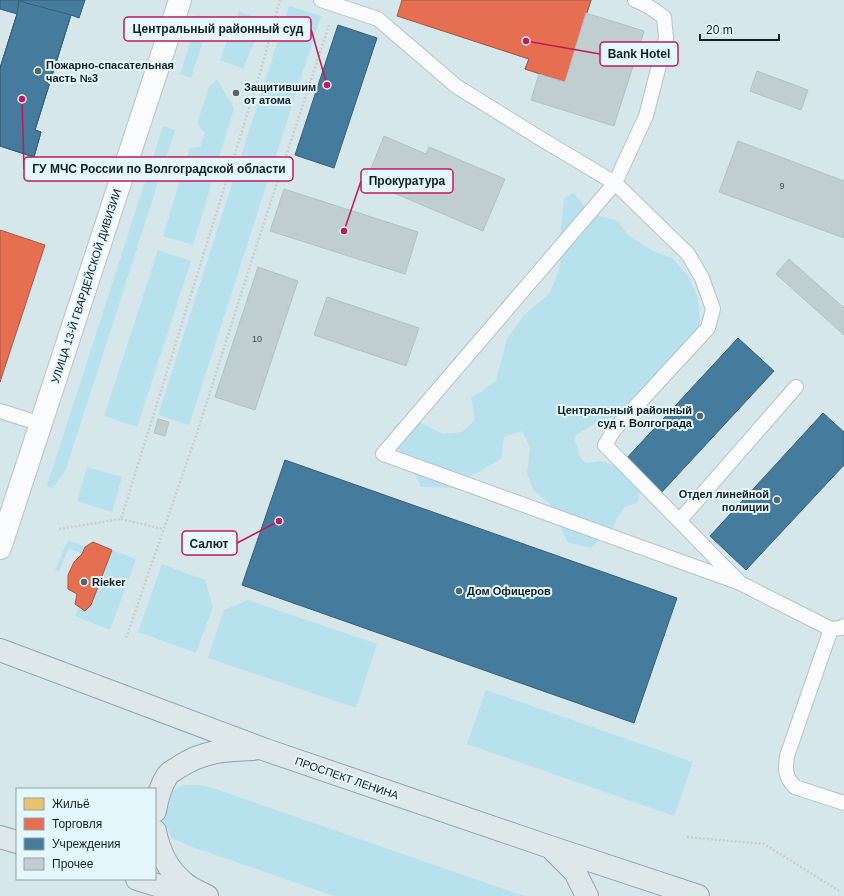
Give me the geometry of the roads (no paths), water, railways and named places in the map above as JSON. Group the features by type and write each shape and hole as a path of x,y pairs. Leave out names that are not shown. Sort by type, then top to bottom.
{"main road":[{"name":"ПРОСПЕКТ ЛЕНИНА","path":"0,650 263,749 698,896"},
{"path":"156,804 157,797 168,775 185,763 203,754 229,750 263,749"},
{"path":"156,836 158,845 169,869 183,883 207,896"},
{"path":"0,837 16,842"},
{"path":"550,847 575,872 587,896"},
{"path":"140,880 192,896"}],"street":[{"name":"УЛИЦА 13-Й ГВАРДЕЙСКОЙ ДИВИЗИИ","path":"0,548 180,0"}],"lane":[{"path":"321,0 378,19 456,86 615,183 688,254 702,278 713,309 708,328 614,430 605,445 740,583"},
{"path":"635,0 648,6 664,17 666,38 646,116 615,183 383,454 740,583 837,628 787,756 785,770 790,781 796,787 844,803"},
{"path":"679,521 796,387"},
{"path":"0,411 41,424"}],"place":[{"name":"Bank Hotel","path":"526,41"},
{"name":"Пожарно-спасательная часть №3","path":"38,71"},
{"name":"Центральный районный суд","path":"327,85"},
{"name":"Защитившим от атома","path":"236,93"},
{"name":"ГУ МЧС России по Волгоградской области","path":"22,99"},
{"name":"Прокуратура","path":"344,231"},
{"name":"Центральный районный суд г. Волгограда","path":"700,416"},
{"name":"Отдел линейной полиции","path":"777,500"},
{"name":"Салют","path":"279,521"},
{"name":"Rieker","path":"84,582"},
{"name":"Дом Офицеров","path":"459,591"}]}
